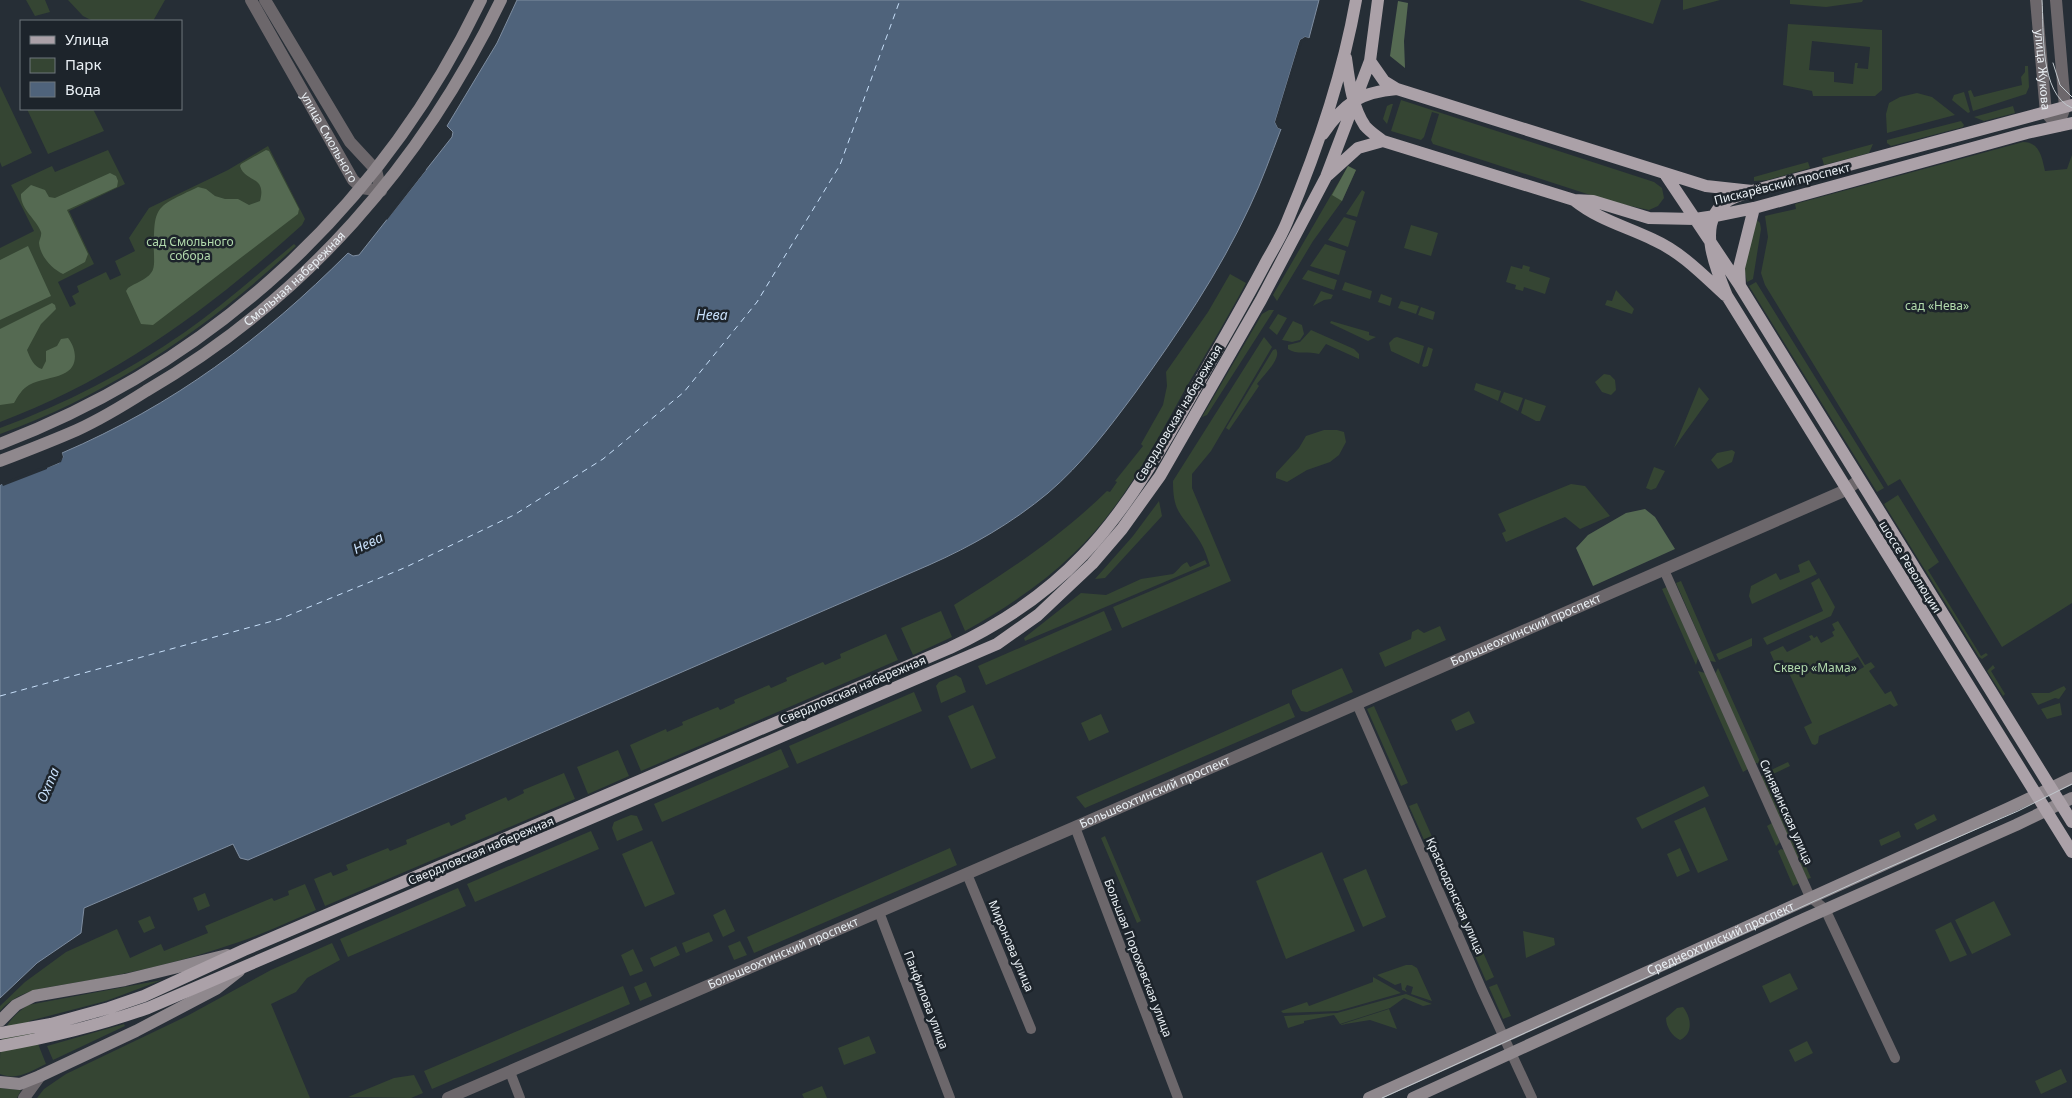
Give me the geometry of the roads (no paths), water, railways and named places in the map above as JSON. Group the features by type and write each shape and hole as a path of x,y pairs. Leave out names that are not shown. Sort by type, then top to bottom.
{"main road":[{"name":"Смольная набережная","path":"0,444 71,415 108,395 191,344 267,284 316,237 362,188 376,170 394,146 449,60 481,0"},
{"name":"Смольная набережная","path":"0,461 78,429 132,400 200,358 278,297 347,231 409,157 462,76 501,0"},
{"name":"Свердловская набережная","path":"111,1014 144,996 244,950 950,648 984,630 1028,602 1088,550 1112,522 1148,469 1254,286 1282,231 1316,144 1346,53 1356,0"},
{"name":"Свердловская набережная","path":"111,1014 242,969 997,644 1017,632 1038,615 1092,564 1122,529 1160,476 1266,292 1326,177 1370,61 1378,0"},
{"name":"Свердловская набережная","path":"1346,53 1354,101"},
{"name":"Пискарёвский проспект","path":"1370,61 1384,81 1396,89 1706,186 1752,191 2069,106"},
{"name":"Пискарёвский проспект","path":"1396,89 1375,91 1354,101 1358,114 1366,127 1383,141 1574,200 1593,201 1649,218 1695,219 1754,208 2072,123"},
{"name":"Свердловская набережная","path":"1316,144 1330,123 1354,101"},
{"path":"1326,177 1358,148 1383,141"},
{"name":"шоссе Революции","path":"1665,174 1740,286 2052,788 2066,801 2072,822"},
{"path":"1715,216 1729,200 1752,191"},
{"name":"шоссе Революции","path":"1574,200 1591,213 1655,240 1679,256 1727,296"},
{"path":"1740,286 1739,268 1754,208"},
{"name":"шоссе Революции","path":"1715,216 1710,241 1718,274 1727,296 2072,852"},
{"name":"Среднеохтинский проспект","path":"1369,1098 2072,778"},
{"name":"Среднеохтинский проспект","path":"1413,1098 2066,801"},
{"path":"0,1021 16,1004 34,996 125,980 244,950"},
{"path":"0,1082 20,1084 40,1076 136,1031 216,989 242,969"},
{"path":"0,1033 111,1014"},
{"path":"0,1046 52,1036 111,1014"}],"street":[{"name":"улица Смольного","path":"251,0 263,18 346,169 362,188 381,191 376,170 350,142 265,0"},
{"name":"улица Жукова","path":"2036,0 2046,113 2058,126 2069,106 2056,0"},
{"name":"Большеохтинский проспект","path":"448,1098 1664,570 1846,490 1859,480"},
{"name":"Синявинская улица","path":"1664,570 1810,897 1825,909 1895,1058"},
{"name":"Краснодонская улица","path":"1357,704 1503,1037 1532,1098"},
{"name":"Большая Пороховская улица","path":"1075,827 1178,1098"},
{"name":"Миронова улица","path":"967,874 1032,1029"},
{"name":"Панфилова улица","path":"879,912 950,1098"},
{"path":"510,1072 520,1098"},
{"path":"24,1098 40,1076"}],"water":[{"name":"Нева","path":"517,0 1319,0 1309,38 1305,37 1300,40 1275,122 1278,128 1281,129 1254,197 1225,255 1182,325 1135,393 1072,470 1034,504 991,533 929,565 248,860 240,858 233,844 84,908 81,933 37,963 0,998 0,485 59,463 63,457 62,453 142,414 179,391 215,367 283,314 348,253 353,256 359,255 452,137 453,132 447,126 497,43"}],"tram line":[{"path":"2042,0 2045,60 2049,76 2061,101 2072,108"},
{"path":"2053,63 2060,85 2072,97"},
{"path":"1382,1098 1885,869 2018,811 2072,784"}],"park label":[{"name":"сад Смольного собора","path":"190,249"},
{"name":"сад «Нева»","path":"1937,306"},
{"name":"Сквер «Мама»","path":"1815,668"}],"water label":[{"name":"Охта","path":"48,785"}]}
